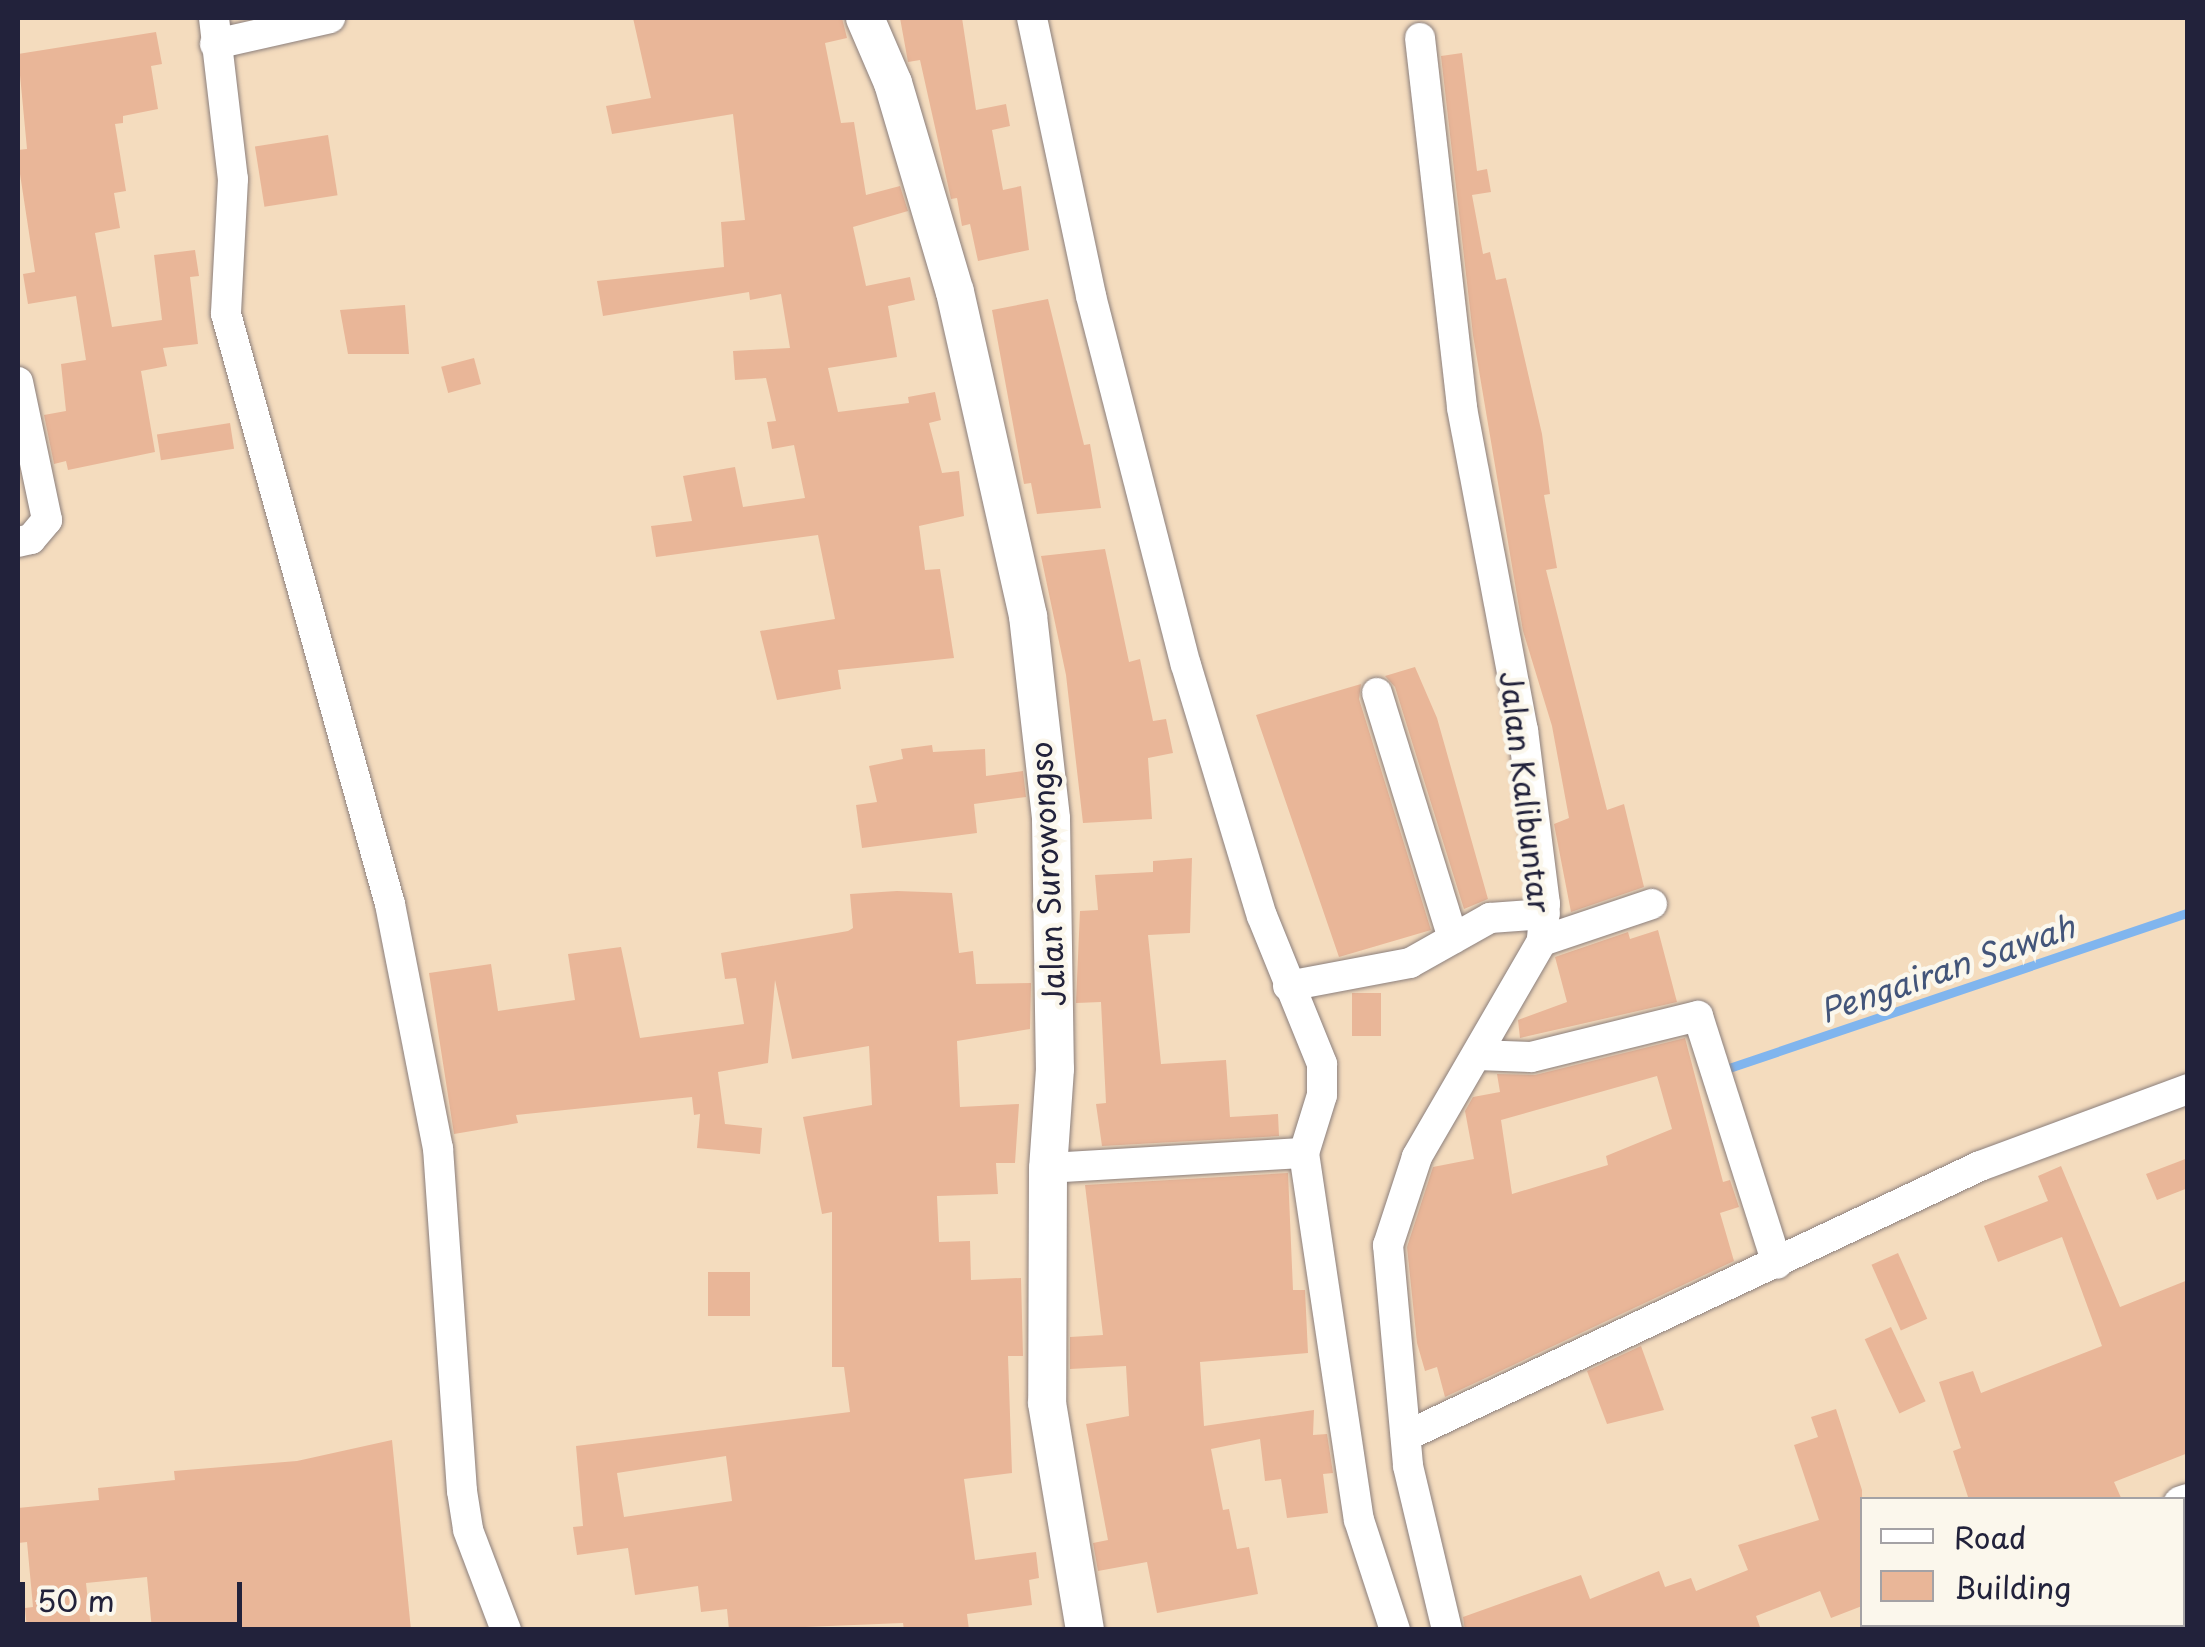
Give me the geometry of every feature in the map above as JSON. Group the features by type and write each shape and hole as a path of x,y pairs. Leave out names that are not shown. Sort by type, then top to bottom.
{"street":[{"path":"330,18 214,30 232,179 226,314 390,904 438,1148 468,1530 506,1630"},
{"name":"Jalan Surowongso","path":"866,18 892,83 956,292 1028,616 1051,819 1055,1069 1048,1168 1047,1403 1085,1630"},
{"path":"1032,18 1091,296 1186,665 1302,983 1317,1046 1323,1076 1304,1152 1359,1520 1394,1630"},
{"name":"Jalan Kalibuntar","path":"1420,38 1462,408 1523,730 1537,923 1477,1055 1417,1157 1388,1246 1406,1436 1447,1630"},
{"path":"18,382 47,520 32,540 18,542"},
{"path":"1377,693 1453,940"},
{"path":"1302,983 1385,970 1453,940 1490,918 1537,923 1652,904"},
{"path":"1477,1055 1531,1057 1698,1016 1777,1264"},
{"path":"1406,1436 1980,1166 2188,1090"},
{"path":"1048,1168 1304,1152"}],"building":[{"path":"633,18 842,18 847,38 825,43 841,123 854,122 866,195 900,186 908,211 853,227 866,286 910,277 915,300 888,306 897,357 828,368 838,412 909,403 908,397 935,392 941,420 929,423 942,473 959,471 964,516 919,526 925,570 940,569 954,658 838,670 841,689 777,700 760,631 835,619 818,535 656,557 651,526 692,521 683,476 735,467 743,507 805,498 794,445 772,449 767,422 776,421 766,378 735,380 733,351 790,348 781,294 750,300 749,292 603,316 597,281 724,267 721,222 745,220 733,114 612,134 606,106 651,98"},
{"path":"900,18 962,18 976,110 1006,104 1010,126 992,130 1003,190 1021,186 1029,250 978,261 970,224 962,226 957,198 951,199 920,60 908,62"},
{"path":"156,32 162,64 151,66 158,109 123,116 123,123 115,124 126,191 114,193 120,228 95,233 112,327 162,320 154,255 195,250 199,276 190,277 198,344 163,348 167,366 141,371 155,452 68,470 66,461 54,464 44,415 66,411 61,364 86,360 76,296 28,304 23,274 35,272 18,161 18,150 27,149 18,54"},
{"path":"1462,53 1477,171 1487,169 1491,192 1472,195 1483,254 1490,252 1496,280 1506,278 1542,434 1550,494 1544,495 1557,568 1546,570 1607,810 1624,804 1644,887 1571,912 1554,824 1569,818 1552,726 1523,631 1473,335 1441,56"},
{"path":"328,135 338,195 264,207 255,147"},
{"path":"1048,299 1084,445 1090,444 1101,508 1037,514 1031,483 1024,484 992,310"},
{"path":"405,305 409,354 348,354 340,310"},
{"path":"474,358 481,384 448,393 441,367"},
{"path":"230,423 234,449 161,460 157,435"},
{"path":"1105,549 1129,662 1140,659 1153,721 1166,719 1173,753 1148,758 1152,819 1083,823 1066,675 1041,556"},
{"path":"1415,667 1437,718 1488,899 1464,909 1395,687 1385,676"},
{"path":"1361,684 1359,699 1431,930 1339,957 1256,715"},
{"path":"932,745 933,752 985,749 986,776 1023,771 1026,797 974,804 977,833 862,848 856,805 877,802 869,766 903,759 901,749"},
{"path":"1192,858 1190,933 1148,935 1161,1064 1226,1060 1230,1117 1278,1114 1279,1136 1102,1146 1096,1104 1106,1103 1101,1002 1076,1003 1080,911 1098,910 1095,875 1153,872 1153,861"},
{"path":"952,893 959,953 973,951 976,984 1031,983 1030,1029 957,1041 960,1107 1019,1104 1015,1163 996,1163 998,1194 937,1196 939,1242 970,1241 971,1280 1021,1278 1023,1356 1008,1356 1012,1473 964,1479 975,1560 1036,1552 1039,1578 1029,1580 1032,1605 967,1614 969,1630 904,1630 903,1623 729,1630 727,1609 701,1612 698,1586 635,1595 628,1548 577,1555 573,1527 583,1526 576,1446 850,1412 844,1367 832,1367 832,1212 822,1214 803,1117 872,1105 869,1046 792,1059 775,980 768,1063 718,1072 725,1124 762,1128 760,1154 697,1148 700,1114 694,1115 692,1097 516,1115 518,1123 454,1134 429,973 491,964 498,1011 575,1000 568,954 621,947 640,1038 744,1024 736,978 725,979 721,953 848,931 853,928 850,894","holes":["726,1456 732,1501 624,1517 617,1473"]},
{"path":"1658,930 1677,1002 1520,1038 1518,1020 1567,1002 1555,957 1628,932 1630,939"},
{"path":"1352,993 1381,993 1381,1036 1352,1036"},
{"path":"1685,1038 1723,1182 1730,1180 1739,1207 1720,1213 1734,1261 1445,1397 1437,1367 1425,1371 1417,1343 1407,1247 1433,1167 1474,1159 1465,1111 1473,1097 1500,1092 1497,1074 1535,1075","holes":["1657,1076 1672,1129 1606,1156 1608,1165 1512,1194 1501,1120"]},
{"path":"2188,1158 2188,1188 2157,1200 2146,1174"},
{"path":"2061,1166 2120,1307 2188,1280 2188,1453 2114,1482 2121,1497 1968,1497 1953,1451 1961,1448 1939,1382 1973,1371 1981,1393 2102,1346 2062,1237 1998,1262 1984,1226 2048,1201 2038,1176"},
{"path":"1288,1173 1293,1290 1305,1290 1308,1353 1200,1362 1204,1426 1314,1410 1313,1435 1327,1434 1333,1473 1323,1474 1328,1513 1287,1518 1281,1479 1265,1481 1260,1439 1211,1449 1223,1510 1229,1509 1237,1549 1249,1547 1258,1594 1157,1613 1147,1562 1098,1571 1093,1543 1108,1540 1086,1424 1129,1416 1126,1366 1070,1369 1070,1337 1103,1335 1085,1185"},
{"path":"1898,1253 1927,1319 1901,1331 1872,1265"},
{"path":"708,1272 750,1272 750,1316 708,1316"},
{"path":"1891,1327 1926,1401 1899,1414 1865,1339"},
{"path":"1641,1346 1664,1410 1607,1424 1587,1371"},
{"path":"1836,1409 1862,1490 1860,1607 1831,1618 1820,1591 1756,1616 1761,1630 1465,1630 1463,1617 1581,1575 1590,1599 1659,1571 1665,1587 1691,1578 1696,1591 1748,1570 1738,1545 1819,1520 1794,1445 1818,1437 1811,1417"},
{"path":"392,1440 411,1630 152,1630 147,1577 86,1583 91,1630 27,1630 25,1608 33,1607 27,1542 18,1543 18,1508 99,1500 98,1488 175,1480 174,1471 297,1461"}],"waterway":[{"name":"Pengairan Sawah","path":"1723,1070 2188,913"}]}
